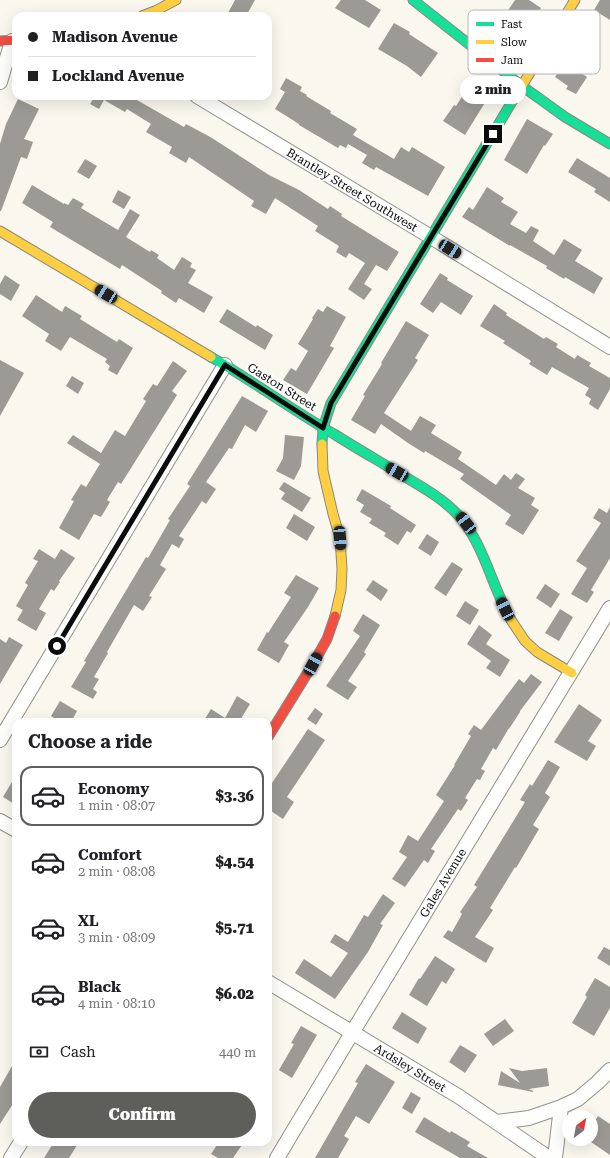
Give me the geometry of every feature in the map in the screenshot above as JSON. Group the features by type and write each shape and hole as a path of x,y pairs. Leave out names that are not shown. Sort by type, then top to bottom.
{"street":[{"path":"152,12 175,0"},
{"path":"171,12 175,0"},
{"path":"413,0 468,43"},
{"path":"569,10 575,0"},
{"path":"0,82 10,41"},
{"path":"507,74 566,117 610,144"},
{"path":"272,731 327,639 336,613 341,590 342,569 340,538 323,471 323,428 331,403 529,74"},
{"name":"Brantley Street Southwest","path":"204,100 610,347"},
{"name":"Gaston Street","path":"0,231 225,365 323,428 445,502 470,530 478,544 505,609 525,641 537,652 572,673"},
{"path":"13,718 225,365"},
{"name":"Gales Avenue","path":"277,1158 610,608"},
{"path":"0,740 12,720"},
{"path":"0,821 12,828"},
{"name":"Ardsley Street","path":"272,984 458,1096 549,1158"},
{"path":"496,1122 529,1118 561,1107 578,1099 610,1070"},
{"path":"555,1158 561,1107"},
{"path":"11,1158 18,1146"}],"building":[{"path":"235,0 255,0 248,12 229,12"},
{"path":"341,0 365,0 381,10 369,28 335,8"},
{"path":"515,0 529,0 541,8 540,10 508,10"},
{"path":"600,0 610,0 610,20 600,14 600,10 594,10"},
{"path":"394,23 410,32 409,34 438,53 421,77 407,66 378,49"},
{"path":"557,74 583,74 587,77 576,94 566,89 568,86 555,77"},
{"path":"286,78 302,87 300,91 307,95 306,96 331,111 330,113 357,129 353,135 394,159 401,147 409,152 412,147 445,167 428,196 376,167 374,170 362,163 367,155 348,144 346,148 340,145 338,148 275,109 285,92 280,89"},
{"path":"473,80 479,83 481,80 494,88 465,135 443,121 454,105 456,106"},
{"path":"18,100 39,109 24,139 33,142 27,159 21,157 0,211 0,144 6,124"},
{"path":"92,100 104,100 99,109 90,104"},
{"path":"104,100 137,100 184,127 186,124 212,138 269,175 299,190 328,209 330,206 342,214 341,216 399,252 387,271 376,265 364,284 372,289 364,300 348,289 365,263 349,253 346,258 336,252 339,246 315,231 318,226 275,198 266,214 251,206 254,201 189,157 186,163 169,153 172,147 146,132 151,124 127,109 125,112"},
{"path":"527,119 553,134 545,146 544,145 527,174 504,160"},
{"path":"577,158 610,178 610,202 594,192 596,189 568,172"},
{"path":"85,159 97,166 89,179 77,172"},
{"path":"32,185 64,204 68,205 73,198 84,204 81,208 118,230 130,209 140,215 126,237 150,252 151,250 159,255 157,258 174,270 182,257 192,263 190,267 196,270 188,283 213,297 204,313 179,298 176,303 161,293 162,291 122,265 120,269 50,227 53,222 22,203"},
{"path":"487,187 504,198 501,202 518,212 510,224 526,233 531,226 539,230 533,241 554,255 564,239 582,250 575,261 603,278 594,294 565,277 564,279 546,268 547,266 462,217 469,207 473,210"},
{"path":"118,190 131,197 124,209 112,202"},
{"path":"440,273 448,278 447,280 473,296 461,315 441,302 433,313 420,304"},
{"path":"5,275 20,285 11,301 0,294 0,284"},
{"path":"36,295 62,312 65,306 82,316 80,319 117,342 119,339 133,348 117,375 108,370 110,366 105,362 107,359 70,337 61,351 45,341 49,334 22,316"},
{"path":"494,304 507,313 506,315 544,339 546,337 558,344 556,347 575,359 577,355 591,363 589,366 610,378 610,389 598,410 589,404 591,399 585,395 589,388 552,367 547,375 529,364 531,361 503,343 505,341 480,326"},
{"path":"327,306 346,317 330,346 334,348 307,394 283,380 291,368 296,371 308,351 298,344 313,319 312,318 318,309 323,312"},
{"path":"227,309 256,327 257,325 273,335 265,350 219,322"},
{"path":"406,321 429,335 415,358 418,360 384,413 411,431 420,416 436,425 431,433 462,452 458,459 496,485 504,474 511,480 516,473 525,479 518,488 535,498 531,505 539,510 523,535 505,524 511,515 460,479 464,474 425,451 424,453 381,424 375,434 351,420 365,396 363,395"},
{"path":"0,360 24,373 0,416"},
{"path":"173,361 187,371 172,391 177,395 121,484 118,482 107,500 110,502 101,517 94,514 79,540 59,528 74,501 71,500 81,484 86,487 100,464 67,443 73,435 101,453 115,430 125,436 146,401 143,399 153,384 157,386"},
{"path":"72,376 84,383 78,394 66,386"},
{"path":"242,396 268,411 256,432 245,425 232,449 229,448 206,482 216,489 206,504 202,501 179,536 184,539 179,548 172,544 160,565 166,569 149,596 152,597 143,611 134,605 94,677 99,679 93,689 97,692 93,699 71,687 86,662 84,661 146,557 148,558 170,520 168,519 190,486 187,484"},
{"path":"285,435 304,437 301,466 294,480 276,471 283,458"},
{"path":"284,482 311,498 302,512 281,499 285,493 279,489"},
{"path":"362,489 391,506 390,508 416,525 411,533 407,531 398,545 384,536 386,533 369,523 372,519 360,512 364,505 356,500"},
{"path":"610,507 610,558 591,590 594,592 587,603 571,594 587,568 576,561 601,523 593,518 599,508 607,513"},
{"path":"294,514 315,527 307,541 286,528"},
{"path":"427,534 439,542 431,556 418,548"},
{"path":"39,549 55,559 61,549 75,558 54,591 51,589 39,609 46,613 36,631 17,620 23,610 16,606 28,585 25,583 38,561 33,559"},
{"path":"452,562 463,569 446,596 434,588"},
{"path":"296,575 319,588 284,642 289,645 279,663 257,650 267,632 268,633 291,597 284,593"},
{"path":"373,580 388,590 381,601 366,590"},
{"path":"545,584 560,594 551,608 536,598"},
{"path":"465,601 479,610 470,625 456,616"},
{"path":"560,609 573,617 559,641 545,633"},
{"path":"363,614 380,625 364,652 366,654 348,681 357,687 348,700 326,686 360,636 353,631"},
{"path":"479,625 492,635 486,644 510,660 500,677 486,668 491,661 467,644"},
{"path":"9,637 23,645 0,684 0,639 6,643"},
{"path":"531,674 542,682 520,711 496,750 493,748 481,769 485,771 480,780 477,779 465,798 468,800 461,811 458,809 431,849 435,851 428,863 424,860 405,887 392,879 407,857 399,852 408,835 418,841 444,801 436,795 471,736 468,734 474,725 481,730 519,679 524,683"},
{"path":"237,696 250,704 241,718 225,718"},
{"path":"60,701 77,711 73,718 54,718 51,716"},
{"path":"579,704 602,720 588,741 596,746 587,761 554,742"},
{"path":"315,708 323,714 316,725 307,719"},
{"path":"211,709 225,718 205,718"},
{"path":"308,729 325,740 287,797 294,802 283,819 272,812 272,783"},
{"path":"548,760 560,767 545,793 550,797 533,825 539,829 490,908 493,910 475,937 494,948 486,963 443,937 448,930 452,932 462,914 460,912 477,887 474,885 525,802 520,800 530,784 532,786"},
{"path":"12,782 12,803 3,797"},
{"path":"383,894 395,903 380,924 383,925 368,952 335,999 295,973 304,959 331,977 348,953 330,942 335,934 348,942 364,915 368,917"},
{"path":"604,947 610,950 610,966 597,958"},
{"path":"435,956 455,969 446,984 442,981 427,1006 409,995"},
{"path":"595,978 610,987 610,1008 594,1036 572,1023 587,997 585,995"},
{"path":"402,1012 427,1028 418,1044 392,1028"},
{"path":"505,1019 514,1031 493,1046 484,1034"},
{"path":"301,1026 317,1035 292,1078 279,1070 294,1044 291,1043"},
{"path":"460,1045 477,1055 465,1073 449,1062"},
{"path":"366,1064 395,1082 369,1124 356,1116 344,1136 349,1139 338,1158 315,1158 358,1083 355,1082"},
{"path":"12,1066 12,1105 0,1124 0,1087"},
{"path":"509,1068 522,1071 547,1068 549,1086 529,1089 533,1092 498,1085 501,1071 520,1083"},
{"path":"411,1092 421,1098 412,1114 402,1108"},
{"path":"598,1116 610,1124 610,1155 597,1146"},
{"path":"424,1117 450,1133 451,1131 470,1142 467,1146 488,1158 460,1158 415,1132"},
{"path":"52,1146 76,1146 69,1158 44,1158"},
{"path":"216,1146 241,1146 233,1158 218,1158 211,1154"}],"traffic: fast":[{"path":"413,0 468,43"},
{"path":"507,74 565,117 610,144"},
{"path":"322,444 323,428 331,403 513,100"},
{"path":"211,357 318,425 425,489 454,511 469,529 476,541 511,620"}],"traffic: slow":[{"path":"152,12 176,0"},
{"path":"569,10 575,0"},
{"path":"513,100 529,74"},
{"path":"0,231 211,357"},
{"path":"322,444 323,471 340,538 342,569 341,590 335,616"},
{"path":"511,620 525,641 537,652 572,673"}],"traffic: jam":[{"path":"0,41 12,40"},
{"path":"272,731 327,639 335,616"}],"route":[{"path":"57,646 225,365 323,428 331,403 493,134"}]}
